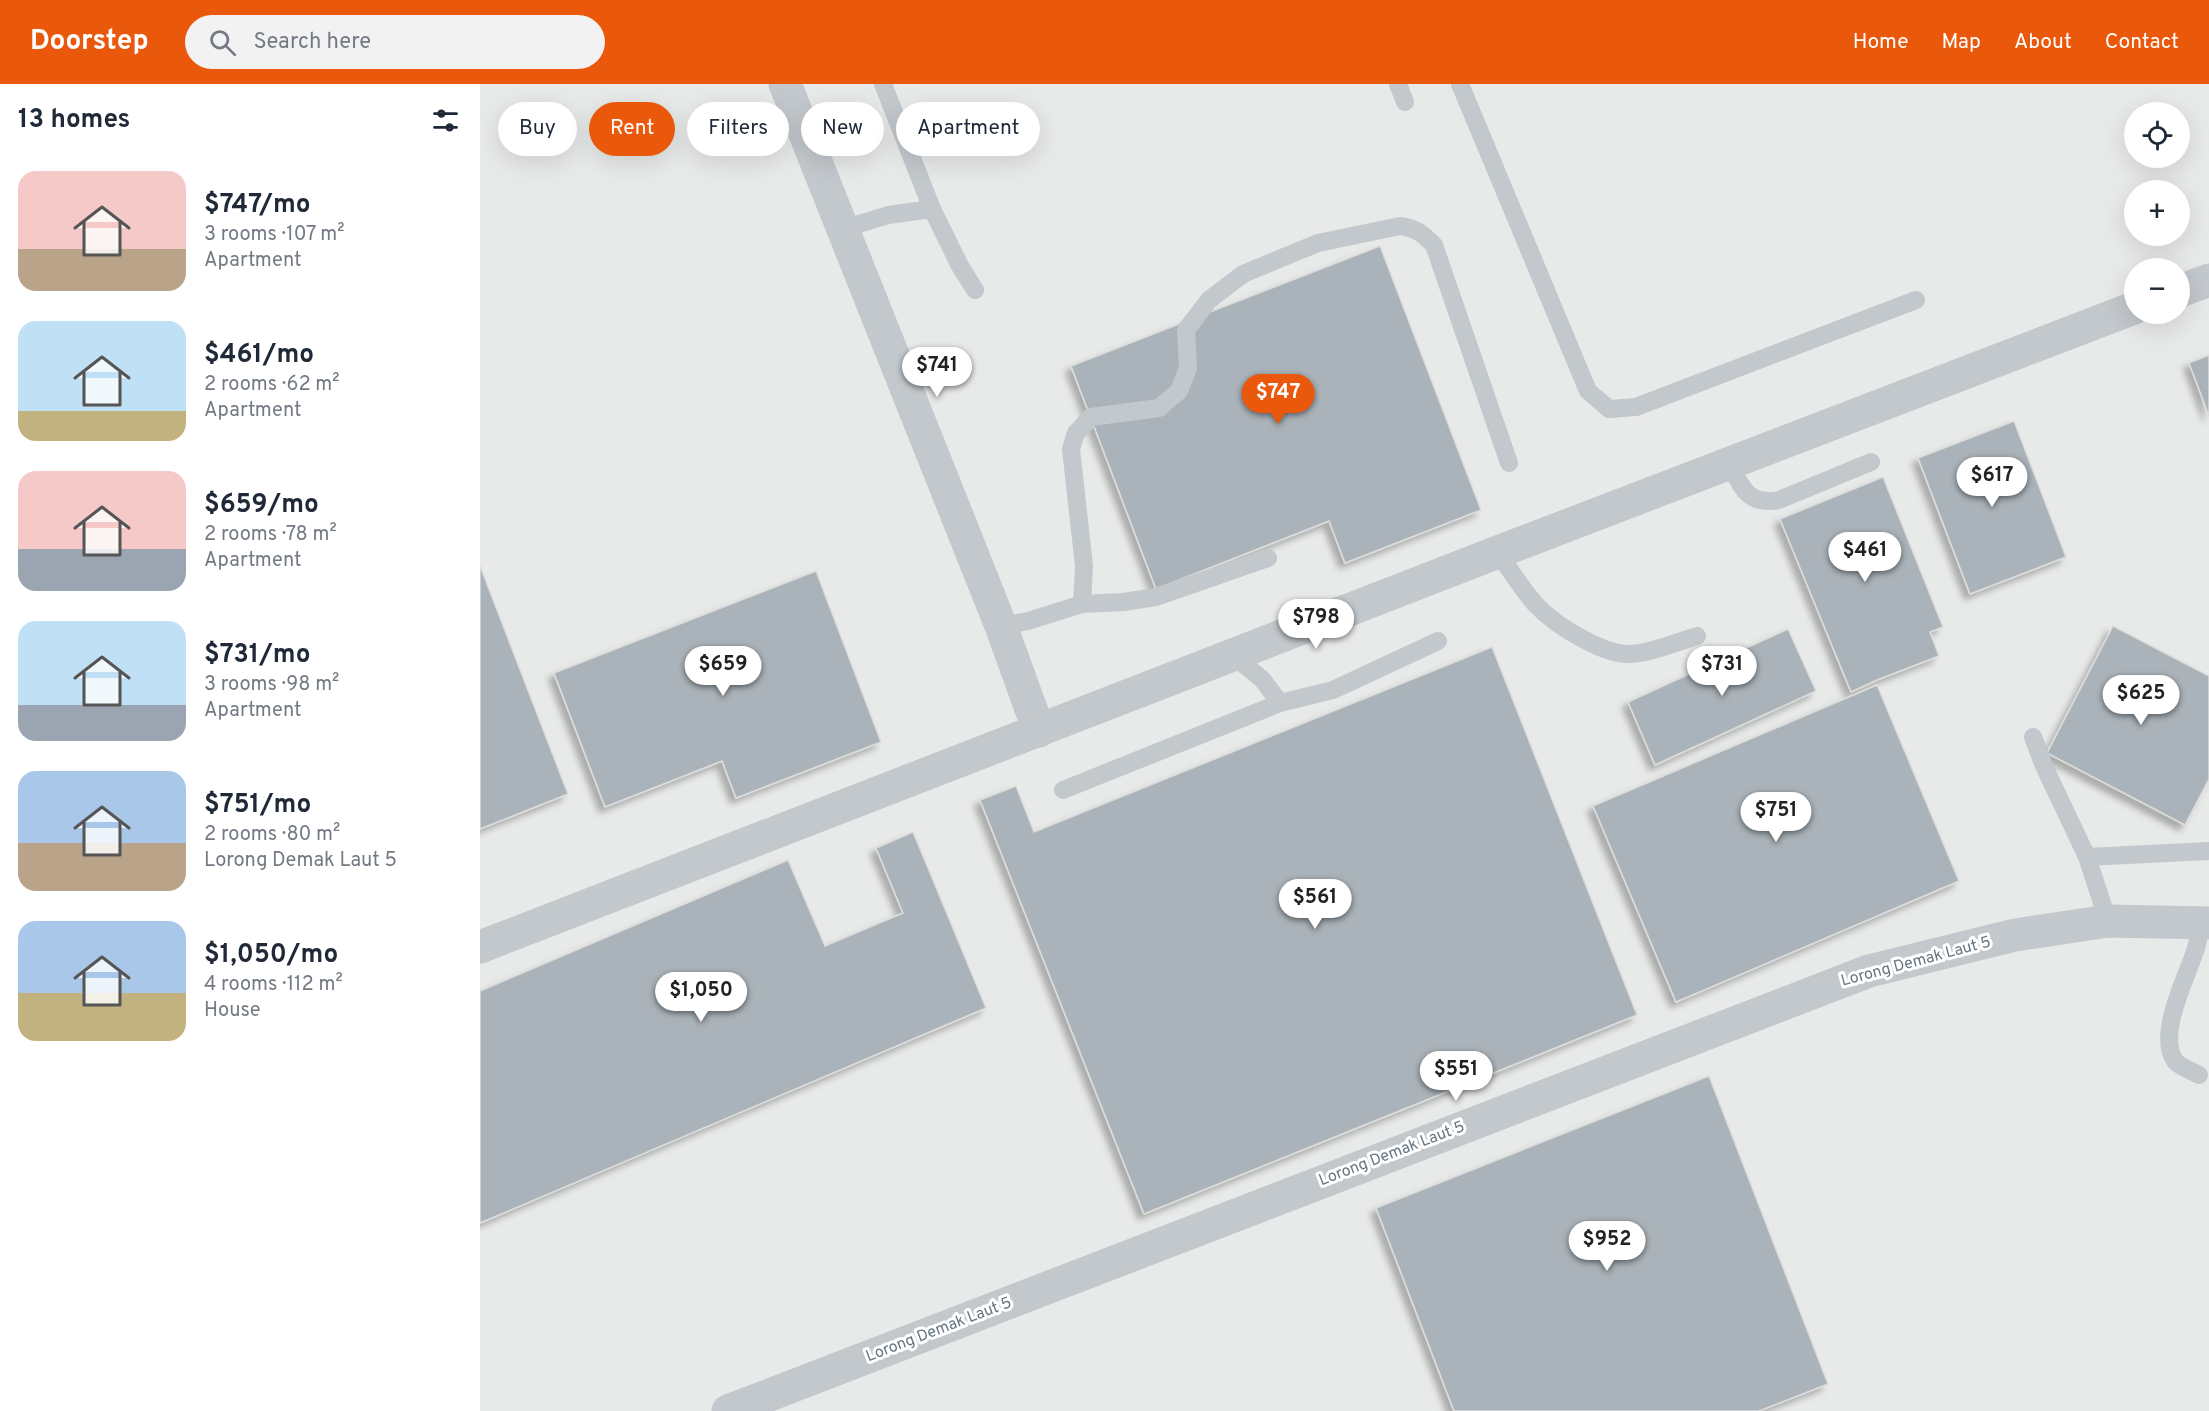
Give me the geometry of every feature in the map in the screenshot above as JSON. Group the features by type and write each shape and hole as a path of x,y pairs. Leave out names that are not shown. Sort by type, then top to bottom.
{"street":[{"path":"785,84 1001,626 1039,731"},
{"path":"2190,287 2209,280"},
{"path":"480,947 2124,312"},
{"name":"Lorong Demak Laut 5","path":"728,1411 1869,971 2015,935 2108,921 2206,923"}],"lane":[{"path":"883,84 932,209 960,266 975,290"},
{"path":"1398,84 1405,102"},
{"path":"1460,84 1588,391 1609,409 1636,407 1916,300"},
{"path":"843,229 888,215 932,209"},
{"path":"1082,604 1084,566 1071,449 1076,433 1091,417 1159,408 1179,391 1188,368 1186,330 1209,300 1243,274 1318,243 1400,226 1421,232 1434,246 1509,463"},
{"path":"1729,463 1747,494 1755,500 1766,503 1779,500 1871,462"},
{"path":"1498,552 1538,609 1564,629 1599,647 1626,654 1697,636"},
{"path":"1001,626 1028,621 1082,604 1123,602 1156,597 1268,558"},
{"path":"1063,790 1280,703 1334,690 1438,641"},
{"path":"1232,655 1262,679 1280,703"},
{"path":"2033,737 2044,766 2087,857 2108,921"},
{"path":"2087,857 2209,851"},
{"path":"2199,1075 2176,1062 2170,1050 2169,1038 2177,1000 2206,923"}],"shaded area":[{"path":"480,84 2209,84 2209,1411 480,1411"}],"building":[{"path":"1380,246 1481,510 1345,563 1329,521 1156,589 1071,366"},
{"path":"2209,355 2209,416 2189,363"},
{"path":"2014,421 2066,557 1970,594 1918,458"},
{"path":"1883,477 1943,627 1930,632 1939,656 1851,692 1780,519"},
{"path":"480,566 568,794 480,829"},
{"path":"816,571 881,742 736,798 722,761 605,807 554,673"},
{"path":"2113,626 2209,676 2209,779 2185,825 2047,753"},
{"path":"1788,629 1816,691 1655,765 1628,702"},
{"path":"1492,647 1637,1015 1144,1214 980,800 1016,786 1034,832"},
{"path":"1877,685 1959,881 1676,1002 1593,806"},
{"path":"913,832 986,1008 480,1223 480,991 788,860 825,946 903,913 876,848"},
{"path":"1709,1076 1828,1384 1759,1411 1454,1411 1376,1208"}]}
